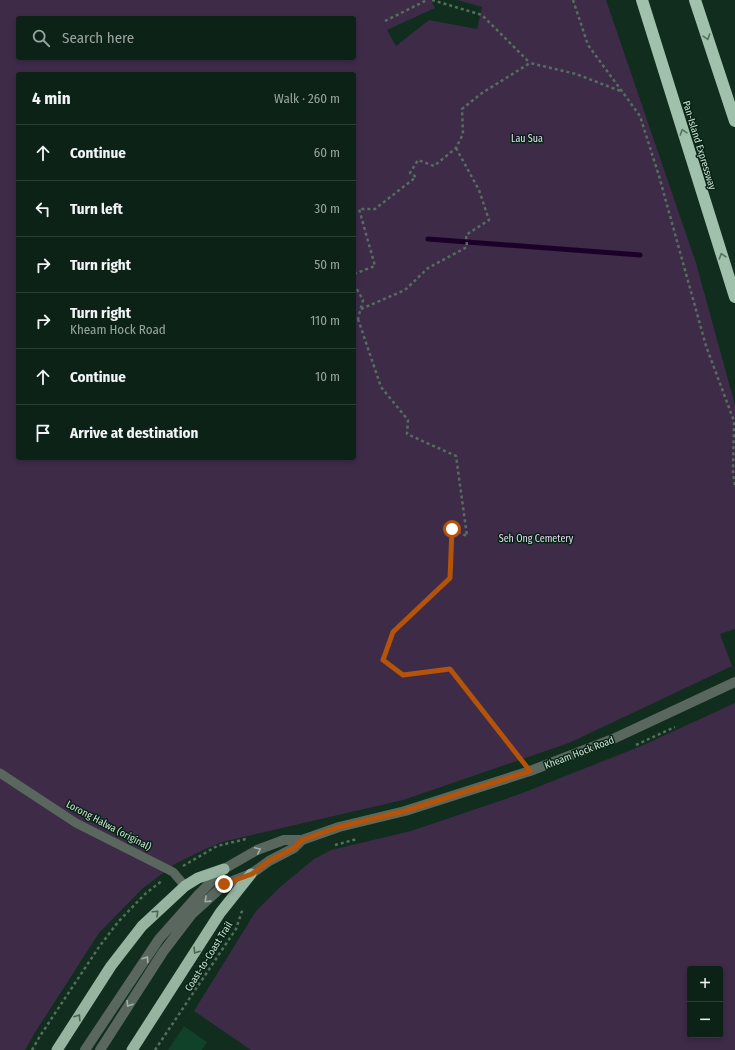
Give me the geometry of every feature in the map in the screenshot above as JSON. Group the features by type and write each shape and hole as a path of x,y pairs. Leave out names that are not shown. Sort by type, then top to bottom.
{"highway":[{"name":"Pan-Island Expressway","path":"642,0 735,297"},
{"path":"695,0 735,121"},
{"path":"57,1050 111,966 142,926 185,886 198,878 224,869"},
{"path":"132,1050 220,913 252,874"}],"street":[{"name":"Kheam Hock Road","path":"85,1050 159,940 198,895 224,869 257,850 284,840 302,840 339,827 413,809 530,771 613,740 735,682"},
{"name":"Kheam Hock Road","path":"100,1050 163,952 192,914 224,884 252,874 269,861 294,848 302,840"}],"lane":[{"name":"Lorong Halwa (original)","path":"0,772 76,823 173,872 185,886"}],"path":[{"path":"384,20 427,0"},
{"path":"432,0 482,15 530,63 576,74 624,92"},
{"path":"573,0 588,45 624,92 640,116 659,176 706,346 734,421 733,473 735,486"},
{"path":"356,273 375,266 359,209 375,209 416,177 410,173 418,160 434,166 456,148 464,134 462,109 482,93 530,63"},
{"path":"361,309 405,290 428,268 467,247 466,235 489,220 479,190 456,148"},
{"path":"356,288 363,300 358,319 381,387 408,420 407,434 456,456 467,536 452,529 450,578 393,632 383,660 403,675 450,669 530,771"},
{"path":"332,846 363,837"},
{"name":"Coast-to-Coast Trail","path":"156,1050 236,929 243,907"}],"green space":[{"name":"Seh Ong Cemetery","path":"0,0 431,0 435,8 387,30 396,46 429,20 477,29 482,7 457,0 606,0 696,263 735,405 735,629 720,634 732,666 569,743 403,800 222,842 175,864 142,889 99,933 25,1050 0,1050"},
{"path":"735,703 735,1050 251,1050 194,1011 256,911 280,887 314,859 331,850 411,831 520,794 641,746"}],"building":[{"path":"184,1026 207,1042 202,1050 168,1050"}],"waterway":[{"path":"428,239 640,255"}],"route":[{"path":"224,884 252,874 269,861 294,848 302,840 339,827 405,811 530,771 450,669 403,675 383,660 393,632 450,578 452,529"}],"park label":[{"name":"Lau Sua","path":"527,138"}]}
